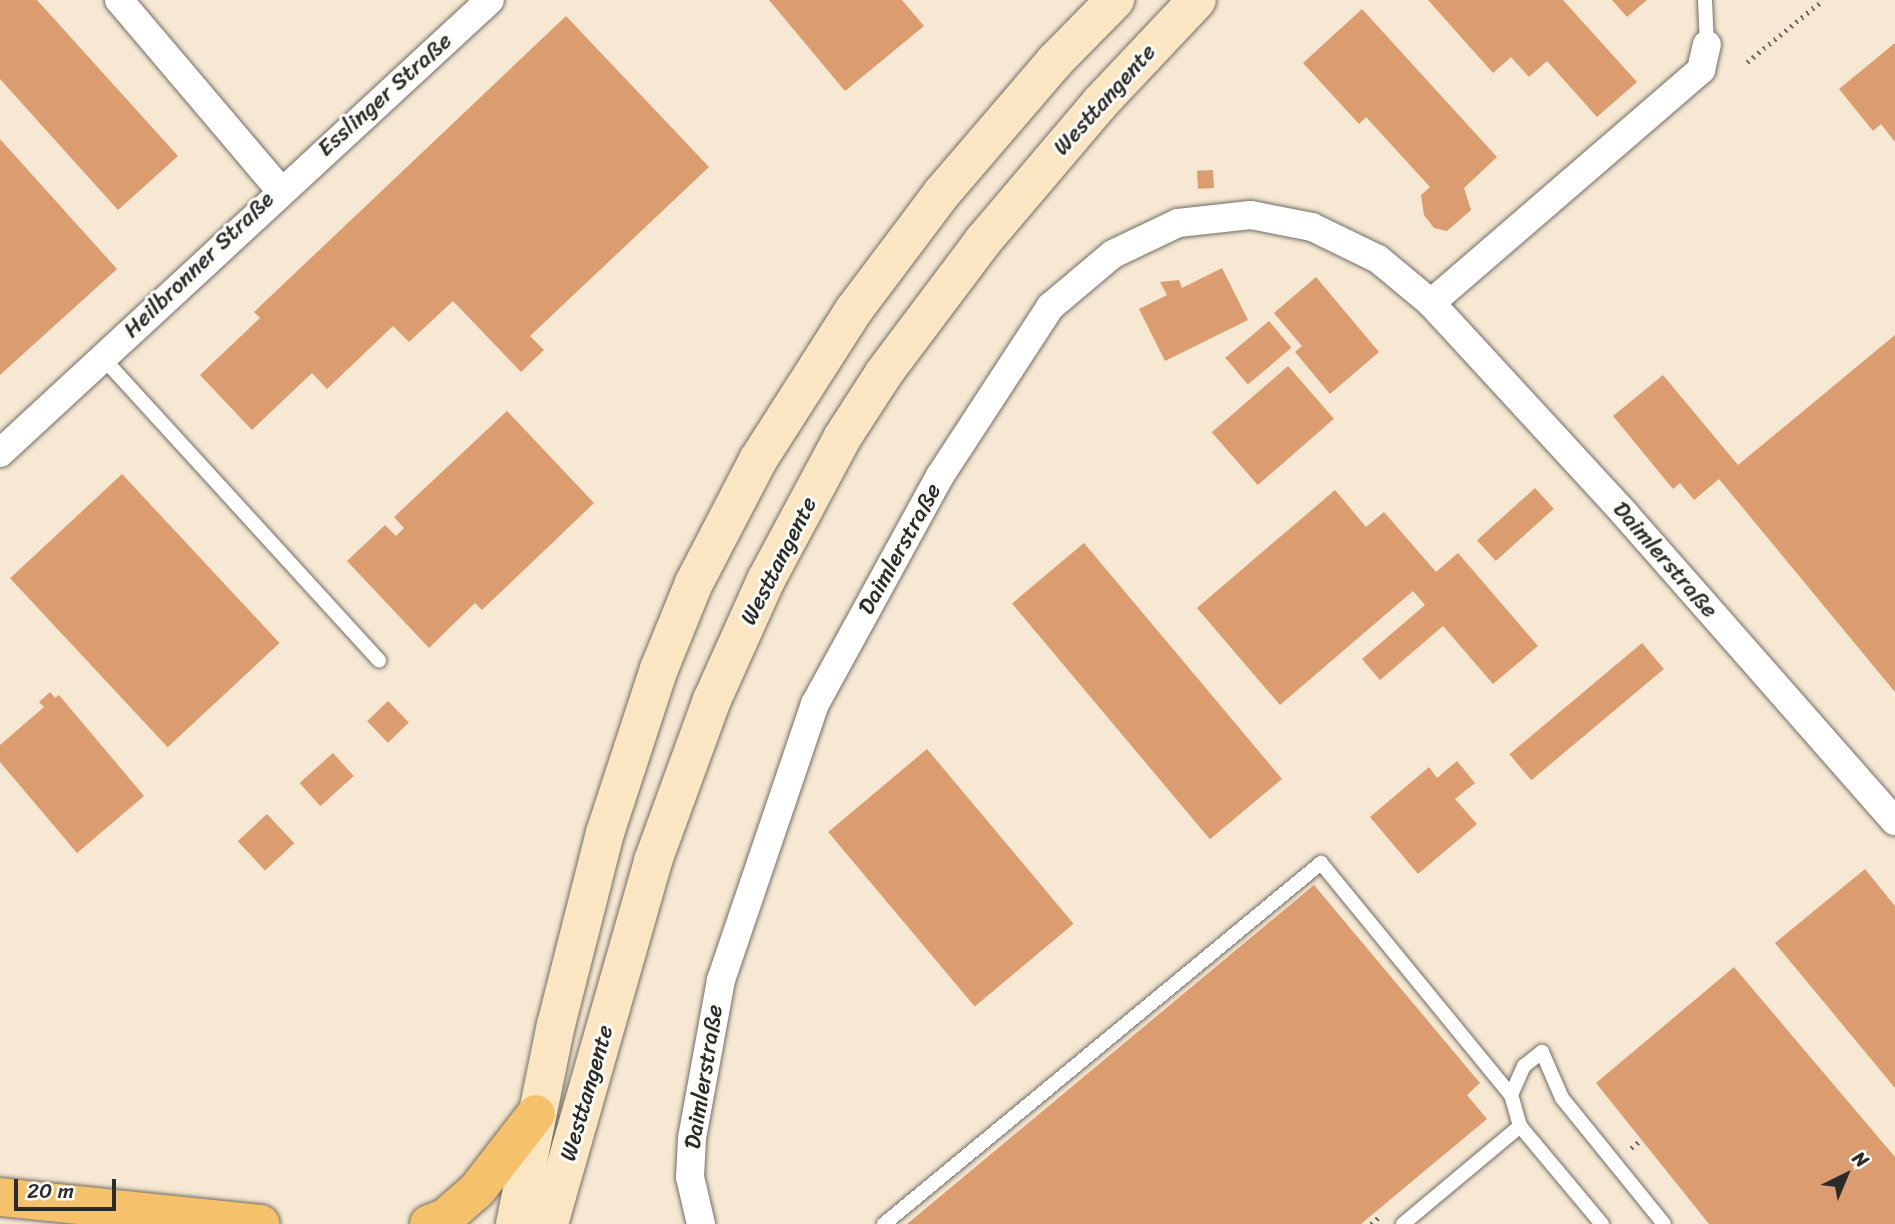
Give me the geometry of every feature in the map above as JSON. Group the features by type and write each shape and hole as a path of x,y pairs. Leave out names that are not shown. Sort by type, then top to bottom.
{"highway":[{"path":"429,1224 445,1218 477,1190 536,1114"},
{"path":"0,1197 261,1224"}],"main road":[{"name":"Westtangente","path":"514,1224 536,1114 605,833 655,682 694,583 745,485 854,310 942,193 1055,61 1115,0"},
{"name":"Westtangente","path":"549,1224 653,861 712,700 766,580 842,438 884,373 1010,209 1100,103 1197,0"}],"street":[{"name":"Heilbronner Straße","path":"0,453 280,190 119,0"},
{"name":"Esslinger Straße","path":"280,190 490,0"},
{"path":"1431,303 1701,70 1707,45"},
{"name":"Daimlerstraße","path":"701,1224 690,1177 692,1139 721,980 815,704 940,476 1050,307 1113,254 1178,223 1251,215 1312,227 1378,259 1431,303 1624,513 1895,821"}],"lane":[{"path":"1705,0 1707,45"},
{"path":"102,357 379,660"},
{"path":"884,1224 1321,863 1511,1095 1520,1126 1602,1224"},
{"path":"1511,1095 1524,1066 1542,1052 1562,1098 1664,1224"},
{"path":"1403,1224 1520,1126"}],"path":[{"path":"1747,62 1823,0"}],"building":[{"path":"0,0 37,0 178,156 118,210 0,79"},
{"path":"769,0 902,0 924,26 845,91"},
{"path":"1428,0 1563,0 1637,82 1597,117 1547,61 1529,77 1511,57 1493,73"},
{"path":"1612,0 1647,0 1627,17"},
{"path":"1362,9 1497,157 1464,188 1471,210 1447,231 1434,228 1424,215 1421,195 1430,187 1366,117 1359,124 1303,63"},
{"path":"566,16 709,167 530,336 544,350 521,372 453,301 409,342 393,326 327,389 312,373 252,430 200,375 260,318 254,312"},
{"path":"1895,43 1895,142 1881,124 1873,131 1839,89"},
{"path":"0,139 117,269 0,375"},
{"path":"1213,170 1214,188 1198,189 1197,171"},
{"path":"1222,268 1248,320 1165,361 1139,309 1167,295 1160,282 1179,280 1182,288"},
{"path":"1316,277 1379,352 1330,394 1295,352 1302,346 1274,313"},
{"path":"1269,321 1291,348 1248,384 1225,358"},
{"path":"1895,335 1895,692 1719,479 1694,500 1680,483 1673,489 1613,416 1663,375 1738,465"},
{"path":"1288,366 1334,419 1258,485 1212,432"},
{"path":"507,411 594,503 482,610 475,603 429,648 347,561 385,525 396,536 404,528 394,517"},
{"path":"122,474 280,643 168,747 10,578"},
{"path":"1535,488 1554,509 1496,561 1477,540"},
{"path":"1335,490 1366,527 1384,512 1436,572 1458,553 1538,646 1493,684 1443,626 1380,680 1362,659 1425,605 1413,591 1280,705 1197,608"},
{"path":"1084,543 1282,779 1210,839 1012,603"},
{"path":"1642,643 1664,669 1531,780 1509,754"},
{"path":"50,692 55,698 59,695 144,796 77,853 0,762 0,745 44,707 39,702"},
{"path":"388,701 409,723 388,743 367,721"},
{"path":"927,749 1074,924 975,1007 828,832"},
{"path":"333,753 354,776 320,806 300,783"},
{"path":"1457,761 1475,783 1455,799 1477,824 1418,874 1370,817 1429,767 1437,778"},
{"path":"267,814 294,843 265,871 238,841"},
{"path":"1865,869 1895,906 1895,1088 1775,943"},
{"path":"1314,885 1480,1083 1467,1095 1487,1119 1361,1224 907,1224"},
{"path":"1734,967 1895,1157 1895,1224 1709,1224 1596,1083"}]}
